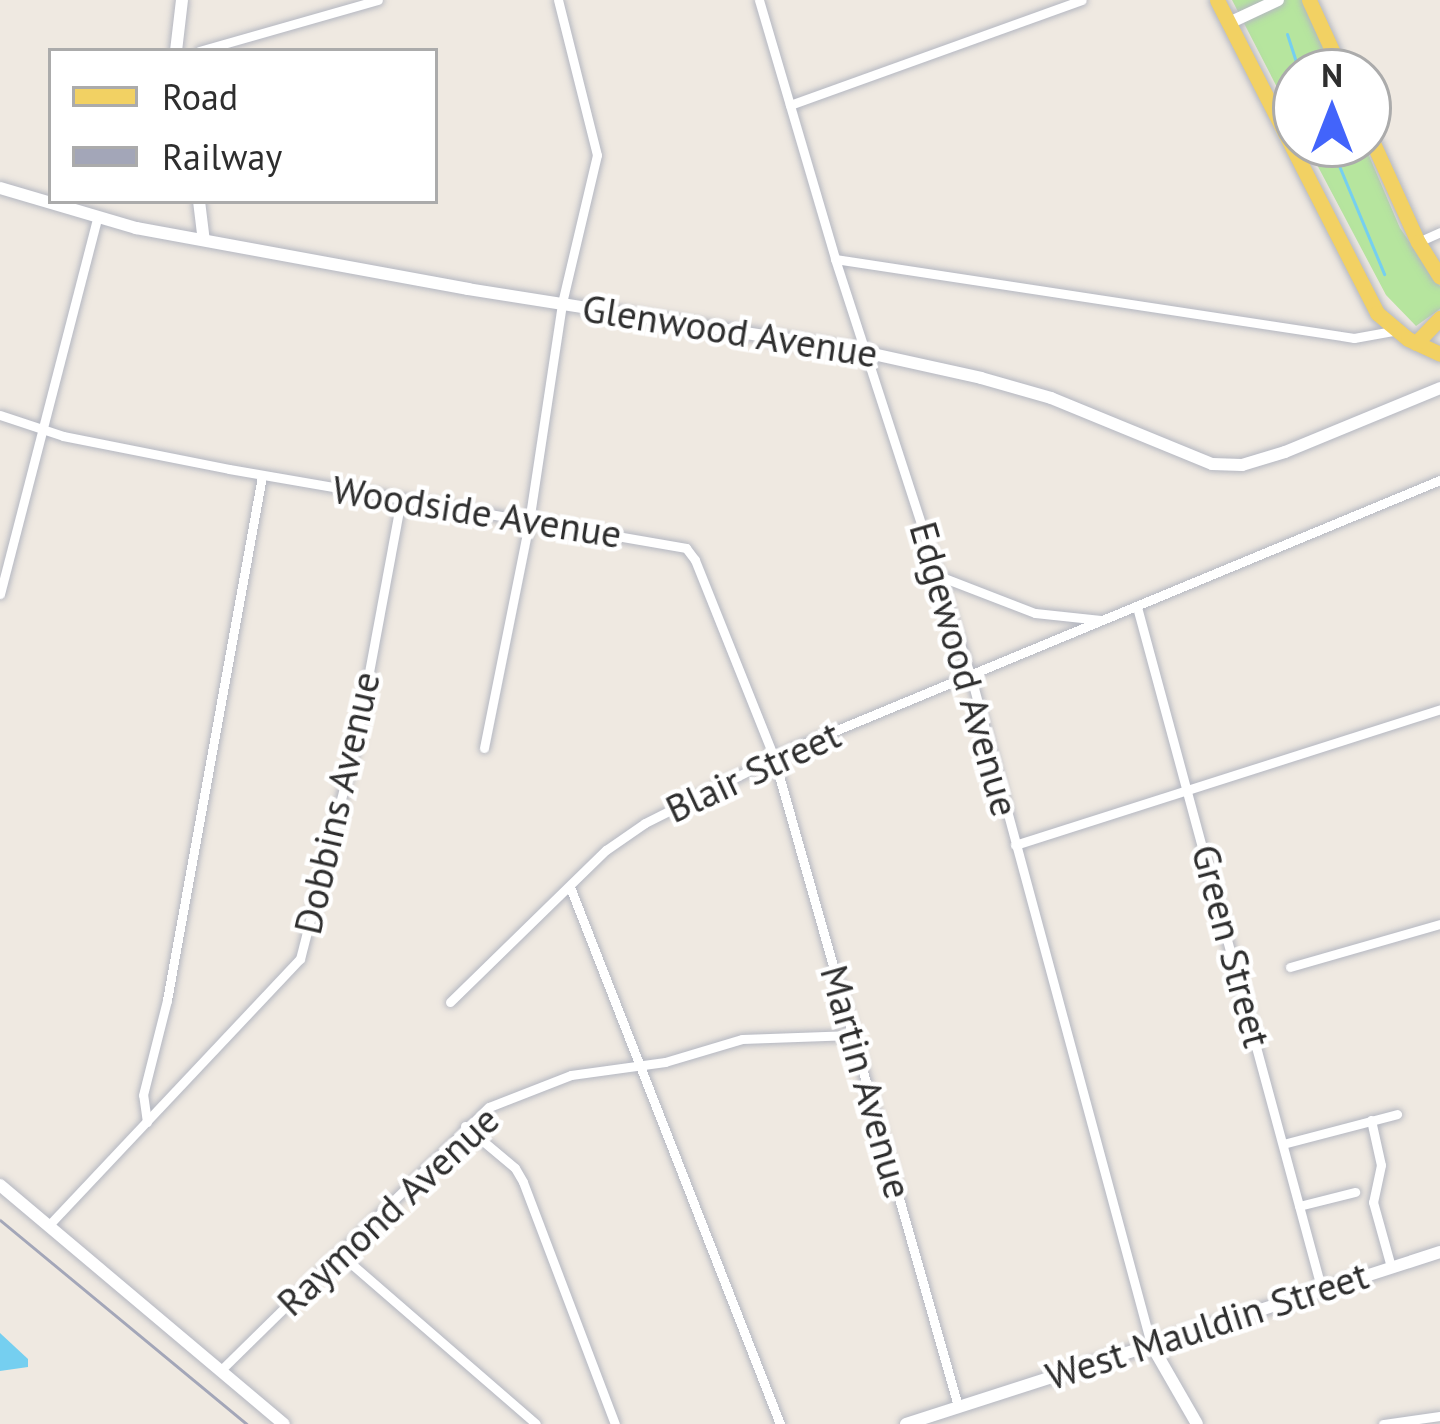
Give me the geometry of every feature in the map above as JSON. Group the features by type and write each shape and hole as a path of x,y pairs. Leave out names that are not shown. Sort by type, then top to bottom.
{"main road":[{"path":"1217,0 1377,313 1416,343 1440,354"},
{"path":"1309,0 1331,48"},
{"path":"1384,168 1418,242 1440,277"},
{"path":"1416,343 1440,318"}],"street":[{"path":"176,48 182,0"},
{"path":"210,48 378,0"},
{"path":"484,748 529,521 562,303 597,155 558,0"},
{"name":"Edgewood Avenue","path":"759,0 835,260 971,677 1151,1344"},
{"path":"790,105 1082,0"},
{"path":"1229,22 1278,0"},
{"name":"Glenwood Avenue","path":"0,188 48,203"},
{"name":"Glenwood Avenue","path":"50,204 97,219 204,240 864,352 1051,398 1212,464 1242,464 1286,452 1440,388"},
{"path":"199,204 204,240"},
{"path":"0,594 4,564 97,219"},
{"path":"1418,242 1440,232"},
{"path":"835,260 1354,338 1398,330"},
{"name":"Woodside Avenue","path":"0,415 44,429 262,476 686,548 695,560 774,758"},
{"path":"147,1122 143,1096 167,1000 262,476"},
{"name":"Blair Street","path":"450,1002 620,838 774,758 1440,480"},
{"name":"Dobbins Avenue","path":"49,1225 300,959 357,737 400,499"},
{"name":"Blair Street","path":"939,576 1035,613 1106,620"},
{"name":"Green Street","path":"1137,607 1190,789 1321,1287"},
{"path":"1015,845 1440,709"},
{"name":"Martin Avenue","path":"774,758 958,1406"},
{"path":"570,887 780,1424"},
{"path":"1290,967 1440,924"},
{"name":"Raymond Avenue","path":"221,1370 489,1107 571,1075 642,1065 742,1039 853,1035"},
{"path":"1283,1144 1397,1114"},
{"path":"1371,1120 1382,1165 1373,1202 1390,1267"},
{"path":"465,1126 515,1168 523,1182 615,1424"},
{"path":"0,1185 284,1424"},
{"path":"1299,1206 1354,1192"},
{"name":"West Mauldin Street","path":"908,1424 1440,1252"},
{"path":"340,1254 536,1424"},
{"path":"1151,1344 1197,1424"},
{"path":"1383,1424 1440,1416"}],"green space":[{"path":"1232,0 1303,0 1324,48 1272,48 1272,78"},
{"path":"1319,168 1374,168 1400,228 1440,286 1440,309 1416,326 1386,295"}],"water":[{"path":"0,1333 28,1359 28,1367 0,1371"}],"waterway":[{"path":"1287,34 1291,48"},
{"path":"1340,168 1384,274"}],"railway":[{"path":"0,1220 247,1424"}]}
